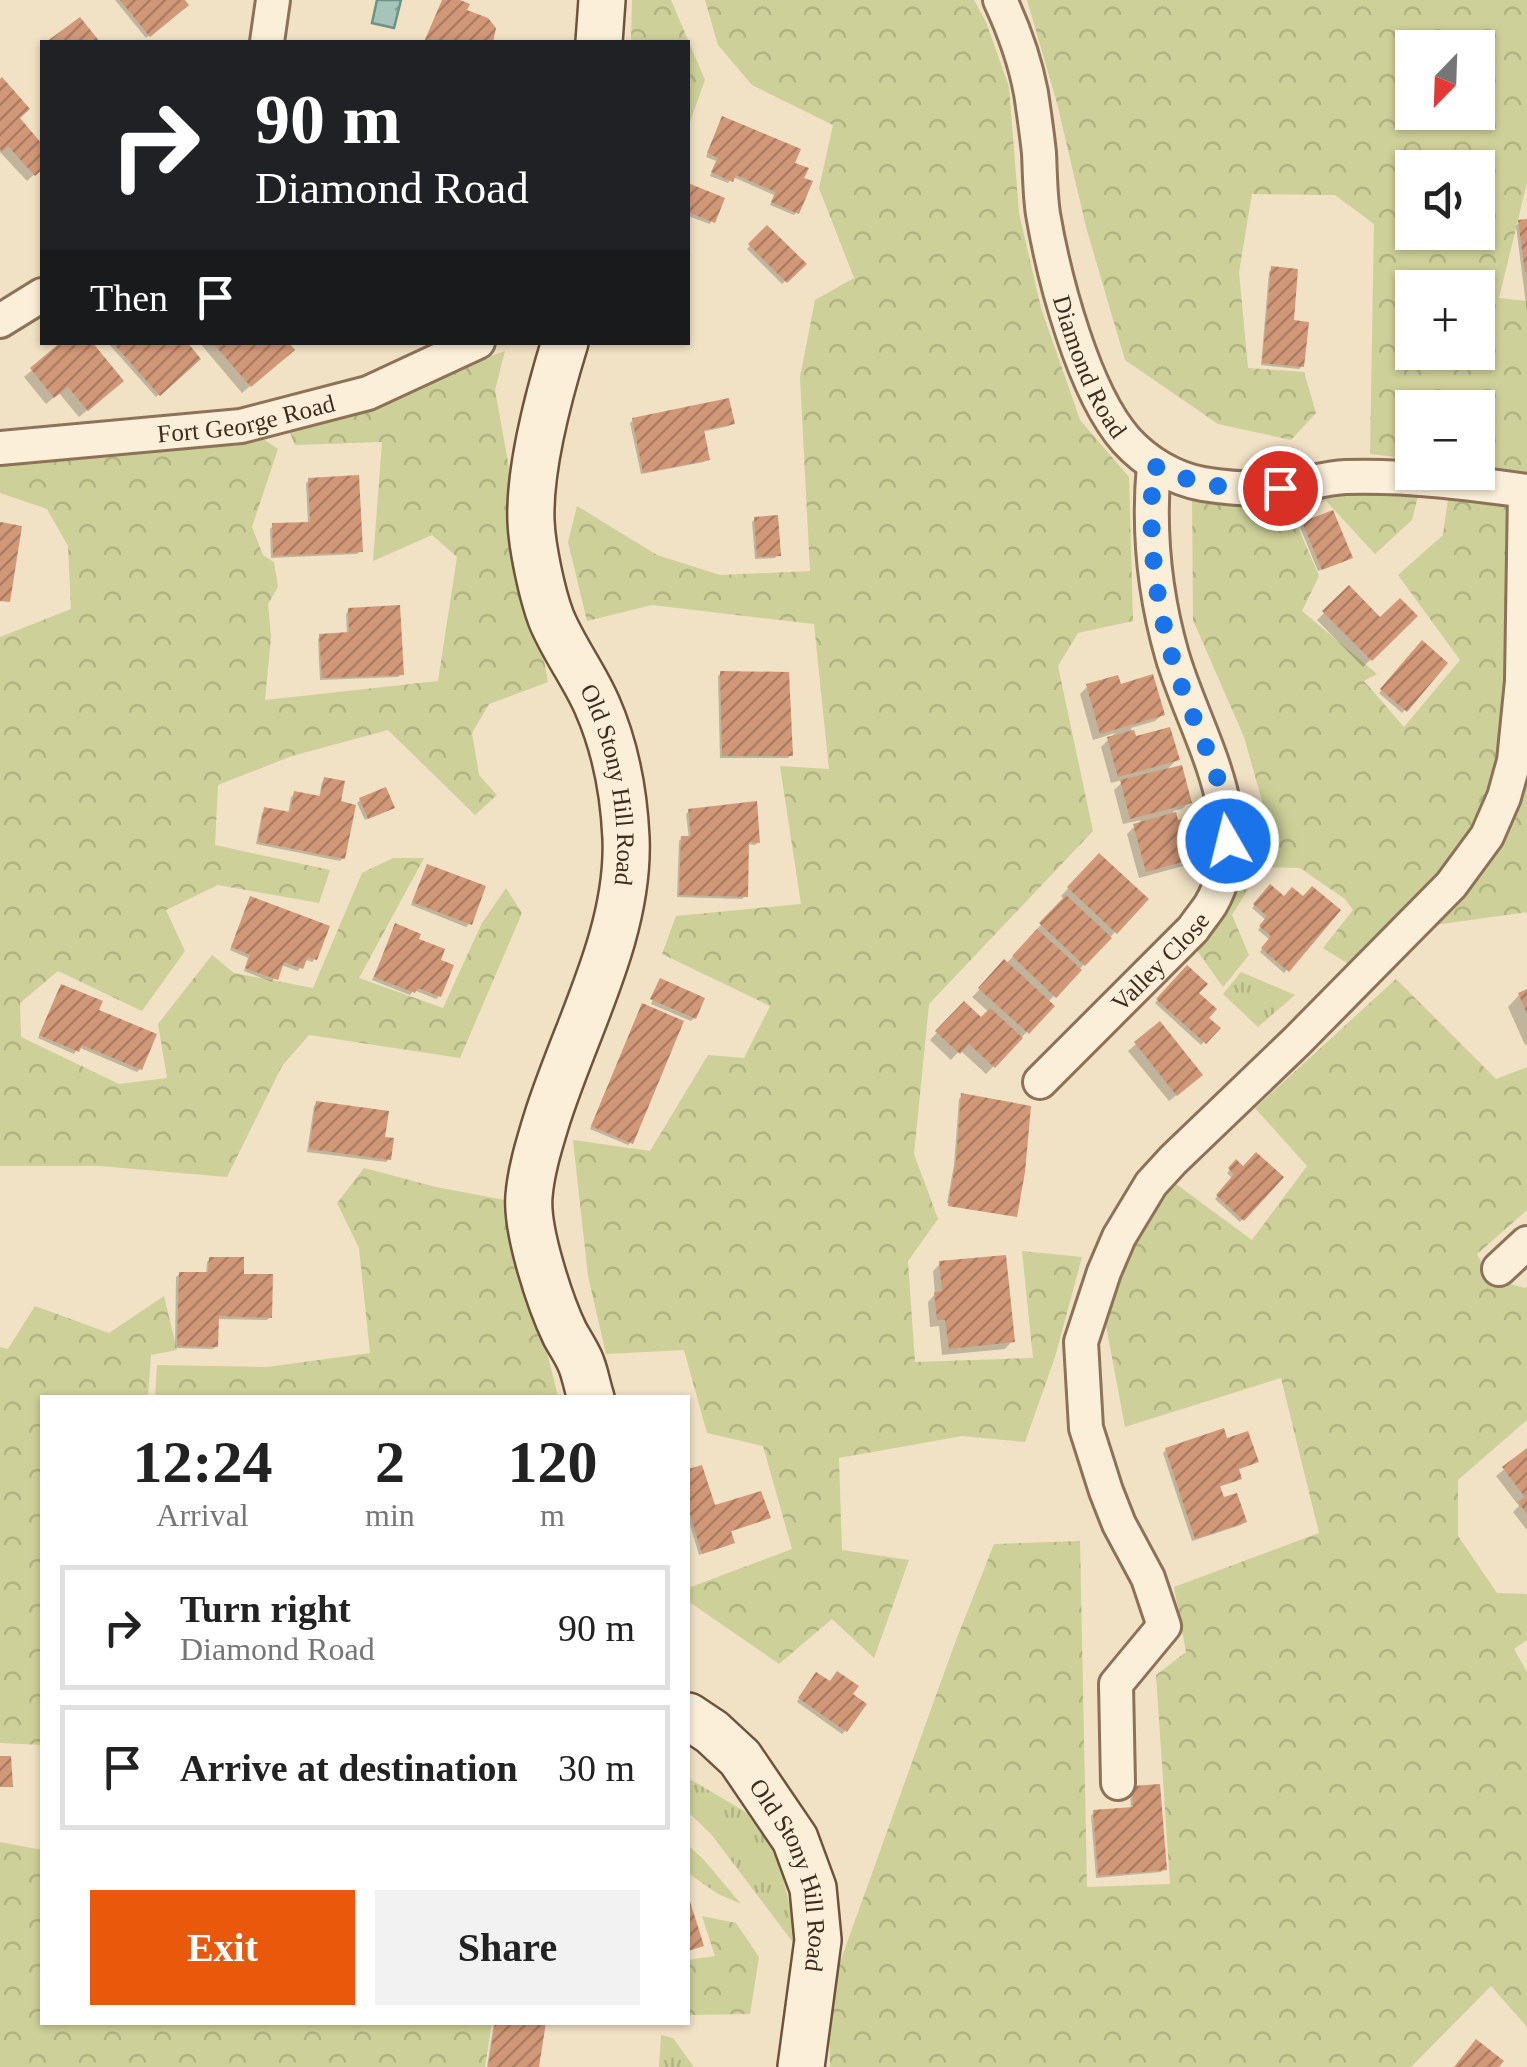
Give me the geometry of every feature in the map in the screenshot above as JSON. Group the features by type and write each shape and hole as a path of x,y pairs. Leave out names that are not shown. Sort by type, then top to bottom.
{"street":[{"path":"267,40 273,0"},
{"path":"599,40 602,0"},
{"name":"Diamond Road","path":"1000,0 1019,44 1030,91 1042,211 1080,357 1124,438 1154,466 1198,483 1244,489 1280,488 1342,477 1412,478 1526,491"},
{"path":"0,321 40,296"},
{"name":"Fort George Road","path":"0,448 241,426 368,393 472,345"},
{"name":"Old Stony Hill Road","path":"563,345 541,437 531,522 544,597 552,620 597,705 619,774 626,871 604,966 554,1099 529,1196 536,1249 564,1333 580,1360 589,1395"},
{"name":"Valley Close","path":"1040,1082 1193,928 1212,902 1222,876 1228,841 1225,805 1183,690 1156,588 1150,505 1154,466"},
{"path":"1118,1783 1116,1684 1164,1626 1148,1578 1119,1524 1086,1428 1081,1342 1119,1237 1152,1184 1450,885 1487,836 1514,761 1522,681 1526,491"},
{"path":"1500,1270 1527,1243"},
{"name":"Old Stony Hill Road","path":"690,1717 740,1758 794,1839 813,1888 818,1940 802,2067"}],"green space":[{"path":"632,0 671,0 688,40 631,40"},
{"path":"705,0 974,0 1009,87 1019,213 1041,308 1080,420 1129,477 1133,621 1078,633 1058,666 1093,831 929,1004 914,1154 938,1219 908,1261 915,1362 1033,1358 1022,1251 1082,1257 1055,1357 1025,1442 962,1436 839,1458 842,1550 909,1560 874,1658 832,1619 779,1664 690,1602 690,1587 792,1549 763,1446 707,1433 684,1350 606,1354 588,1276 573,1140 650,1151 708,1055 744,1058 770,1006 662,954 676,916 801,904 780,766 829,769 814,624 652,605 587,621 568,542 577,506 657,555 720,575 810,571 800,377 815,300 854,278 819,188 833,125 752,85 718,45"},
{"path":"1027,0 1527,0 1527,183 1499,298 1527,301 1527,473 1495,468 1495,390 1395,390 1395,457 1370,454 1374,224 1335,195 1252,194 1239,272 1248,368 1304,372 1316,413 1291,440 1218,424 1125,360 1086,227 1057,103"},
{"path":"690,45 705,80 690,121"},
{"path":"505,351 495,390 548,682 489,704 472,733 479,775 497,795 475,815 388,730 292,756 218,785 215,845 330,870 319,903 218,885 166,910 185,951 142,1011 58,971 20,1003 21,1037 119,1084 167,1078 158,1024 212,955 234,973 313,988 362,873 393,858 424,858 359,978 443,1008 482,923 506,888 522,913 460,1058 309,1035 282,1066 227,1177 100,1166 0,1166 0,637 71,609 68,546 47,509 0,493 0,463 256,434 278,449 252,527 263,555 274,562 278,587 268,604 271,637 265,700 438,681 457,557 432,535 373,561 382,442 295,445 288,428"},
{"path":"1354,488 1419,492 1412,520 1375,554 1326,501 1294,518 1319,576 1302,611 1377,674 1364,681 1404,727 1460,660 1398,575 1443,535 1449,492 1509,505 1508,677 1492,798 1462,848 1355,968 1323,948 1353,910 1345,899 1300,868 1262,867 1232,915 1249,955 1223,987 1193,945 1271,833 1244,737 1193,620 1192,494"},
{"path":"1527,754 1527,912 1420,927"},
{"path":"1241,972 1295,995 1258,1027 1223,994"},
{"path":"1396,979 1496,1079 1527,1067 1527,1210 1477,1254 1490,1279 1527,1286 1527,1420 1458,1480 1458,1536 1497,1593 1527,1594 1527,1640 1514,1649 1527,1672 1527,2027 1491,1986 1411,2067 830,2067 829,1993 994,1544 1080,1541 1087,1887 1170,1884 1156,1675 1186,1652 1174,1587 1319,1533 1281,1378 1125,1427 1102,1304 1139,1219 1176,1184 1252,1240 1307,1166 1255,1108"},
{"path":"364,1168 510,1201 558,1395 155,1395 157,1365 267,1367 370,1353 359,1248 337,1203"},
{"path":"164,1296 177,1350 151,1355 148,1395 40,1395 40,1745 0,1743 0,1347 8,1349 35,1306 109,1333"},
{"path":"690,1779 749,1814 773,1836 801,1953 711,1834 690,1814"},
{"path":"0,1842 40,1850 40,2025 492,2025 485,2067 0,2067"},
{"path":"690,1847 741,1904 690,1874"},
{"path":"702,1916 736,1923 759,1957 750,2014 690,2015 690,1960 715,1956"},
{"path":"661,2035 673,2038 694,2067 659,2067"}],"water":[{"path":"377,0 401,0 394,28 372,23"}],"building":[{"path":"120,0 185,0 189,5 150,37"},
{"path":"442,0 470,4 467,10 488,18 496,28 493,40 425,40"},
{"path":"80,17 98,40 49,40"},
{"path":"0,79 30,109 20,118 40,142 40,172 35,176 8,146 2,152 0,149"},
{"path":"722,116 801,149 795,163 809,168 804,178 813,181 799,214 771,202 776,192 736,175 733,182 711,172 718,158 707,153"},
{"path":"690,184 725,198 715,223 690,213"},
{"path":"1527,219 1527,272 1525,272 1518,220"},
{"path":"767,225 807,264 787,283 748,244"},
{"path":"1271,266 1298,269 1294,320 1309,322 1304,367 1262,363"},
{"path":"57,345 94,345 124,381 88,411 68,387 54,398 30,368"},
{"path":"115,345 189,345 201,359 160,396"},
{"path":"215,345 291,345 295,350 251,387"},
{"path":"729,398 735,424 704,430 710,460 643,473 632,418"},
{"path":"359,475 363,552 273,556 272,523 310,522 308,478"},
{"path":"1333,510 1353,558 1322,570 1302,522"},
{"path":"778,515 781,556 757,557 754,517"},
{"path":"0,522 22,526 10,602 0,601"},
{"path":"1349,585 1380,617 1400,598 1418,616 1372,661 1322,611"},
{"path":"400,605 404,675 322,678 319,634 349,632 348,608"},
{"path":"1422,640 1448,663 1407,712 1380,689"},
{"path":"720,671 789,672 793,756 722,756"},
{"path":"1153,674 1165,715 1100,734 1086,684 1118,675 1121,684"},
{"path":"1170,727 1180,760 1118,777 1107,737 1134,730 1136,736"},
{"path":"1182,765 1192,803 1130,819 1120,780"},
{"path":"324,777 345,781 341,801 356,805 345,859 258,842 264,807 290,812 294,791 320,796"},
{"path":"386,787 395,808 368,819 359,798"},
{"path":"757,801 760,843 749,842 748,897 679,895 681,836 691,836 688,809"},
{"path":"1176,812 1178,820 1193,816 1204,856 1146,872 1133,824"},
{"path":"1099,853 1149,899 1117,934 1067,887"},
{"path":"427,864 486,886 472,925 412,902"},
{"path":"1270,884 1284,896 1292,887 1303,896 1312,886 1341,910 1289,972 1261,948 1271,936 1259,926 1267,916 1253,904"},
{"path":"1066,895 1112,938 1085,966 1039,923"},
{"path":"250,896 330,926 317,960 308,957 303,969 284,962 278,980 245,968 250,955 231,947"},
{"path":"395,923 421,934 419,939 445,949 441,960 454,965 441,997 418,988 415,993 374,977"},
{"path":"1037,929 1082,970 1056,998 1012,956"},
{"path":"1004,959 1055,1006 1029,1034 978,988"},
{"path":"1187,965 1208,984 1199,993 1217,1009 1209,1018 1221,1028 1206,1044 1156,999"},
{"path":"660,978 705,998 696,1019 650,999"},
{"path":"61,984 103,1001 99,1010 157,1034 142,1070 82,1045 79,1052 39,1035"},
{"path":"1527,989 1527,1014 1518,993"},
{"path":"964,1001 981,1017 990,1008 1023,1038 995,1068 969,1044 960,1054 935,1031"},
{"path":"642,1003 684,1021 633,1144 591,1126"},
{"path":"1160,1021 1203,1075 1177,1096 1134,1042"},
{"path":"961,1093 1031,1106 1017,1217 948,1206"},
{"path":"316,1101 389,1111 385,1137 394,1138 391,1160 309,1149"},
{"path":"1256,1152 1284,1177 1244,1221 1216,1195 1234,1174 1228,1168 1236,1159 1243,1166"},
{"path":"1006,1255 1015,1342 949,1349 945,1320 937,1320 934,1292 942,1291 939,1261"},
{"path":"209,1257 244,1257 244,1274 273,1274 272,1318 219,1316 218,1347 177,1346 179,1272 208,1272"},
{"path":"1224,1428 1227,1438 1248,1431 1259,1462 1239,1469 1242,1479 1220,1486 1224,1497 1237,1493 1247,1522 1195,1539 1165,1448"},
{"path":"1527,1448 1527,1514 1518,1502 1525,1497 1502,1467"},
{"path":"702,1465 715,1505 761,1491 771,1518 731,1531 735,1543 702,1554 690,1515 690,1468"},
{"path":"837,1671 859,1686 853,1694 867,1704 847,1732 798,1698 816,1672 830,1681"},
{"path":"0,1756 11,1756 13,1787 0,1787"},
{"path":"1160,1784 1167,1870 1098,1876 1093,1810 1133,1807 1132,1786"},
{"path":"690,1901 704,1946 690,1950"},
{"path":"495,2025 546,2025 539,2067 488,2067"},
{"path":"1476,2039 1504,2061 1499,2067 1454,2067"}],"route":[{"path":"1228,841 1220,784 1183,690 1156,588 1150,505 1154,466 1198,483 1244,489 1280,488"}]}
